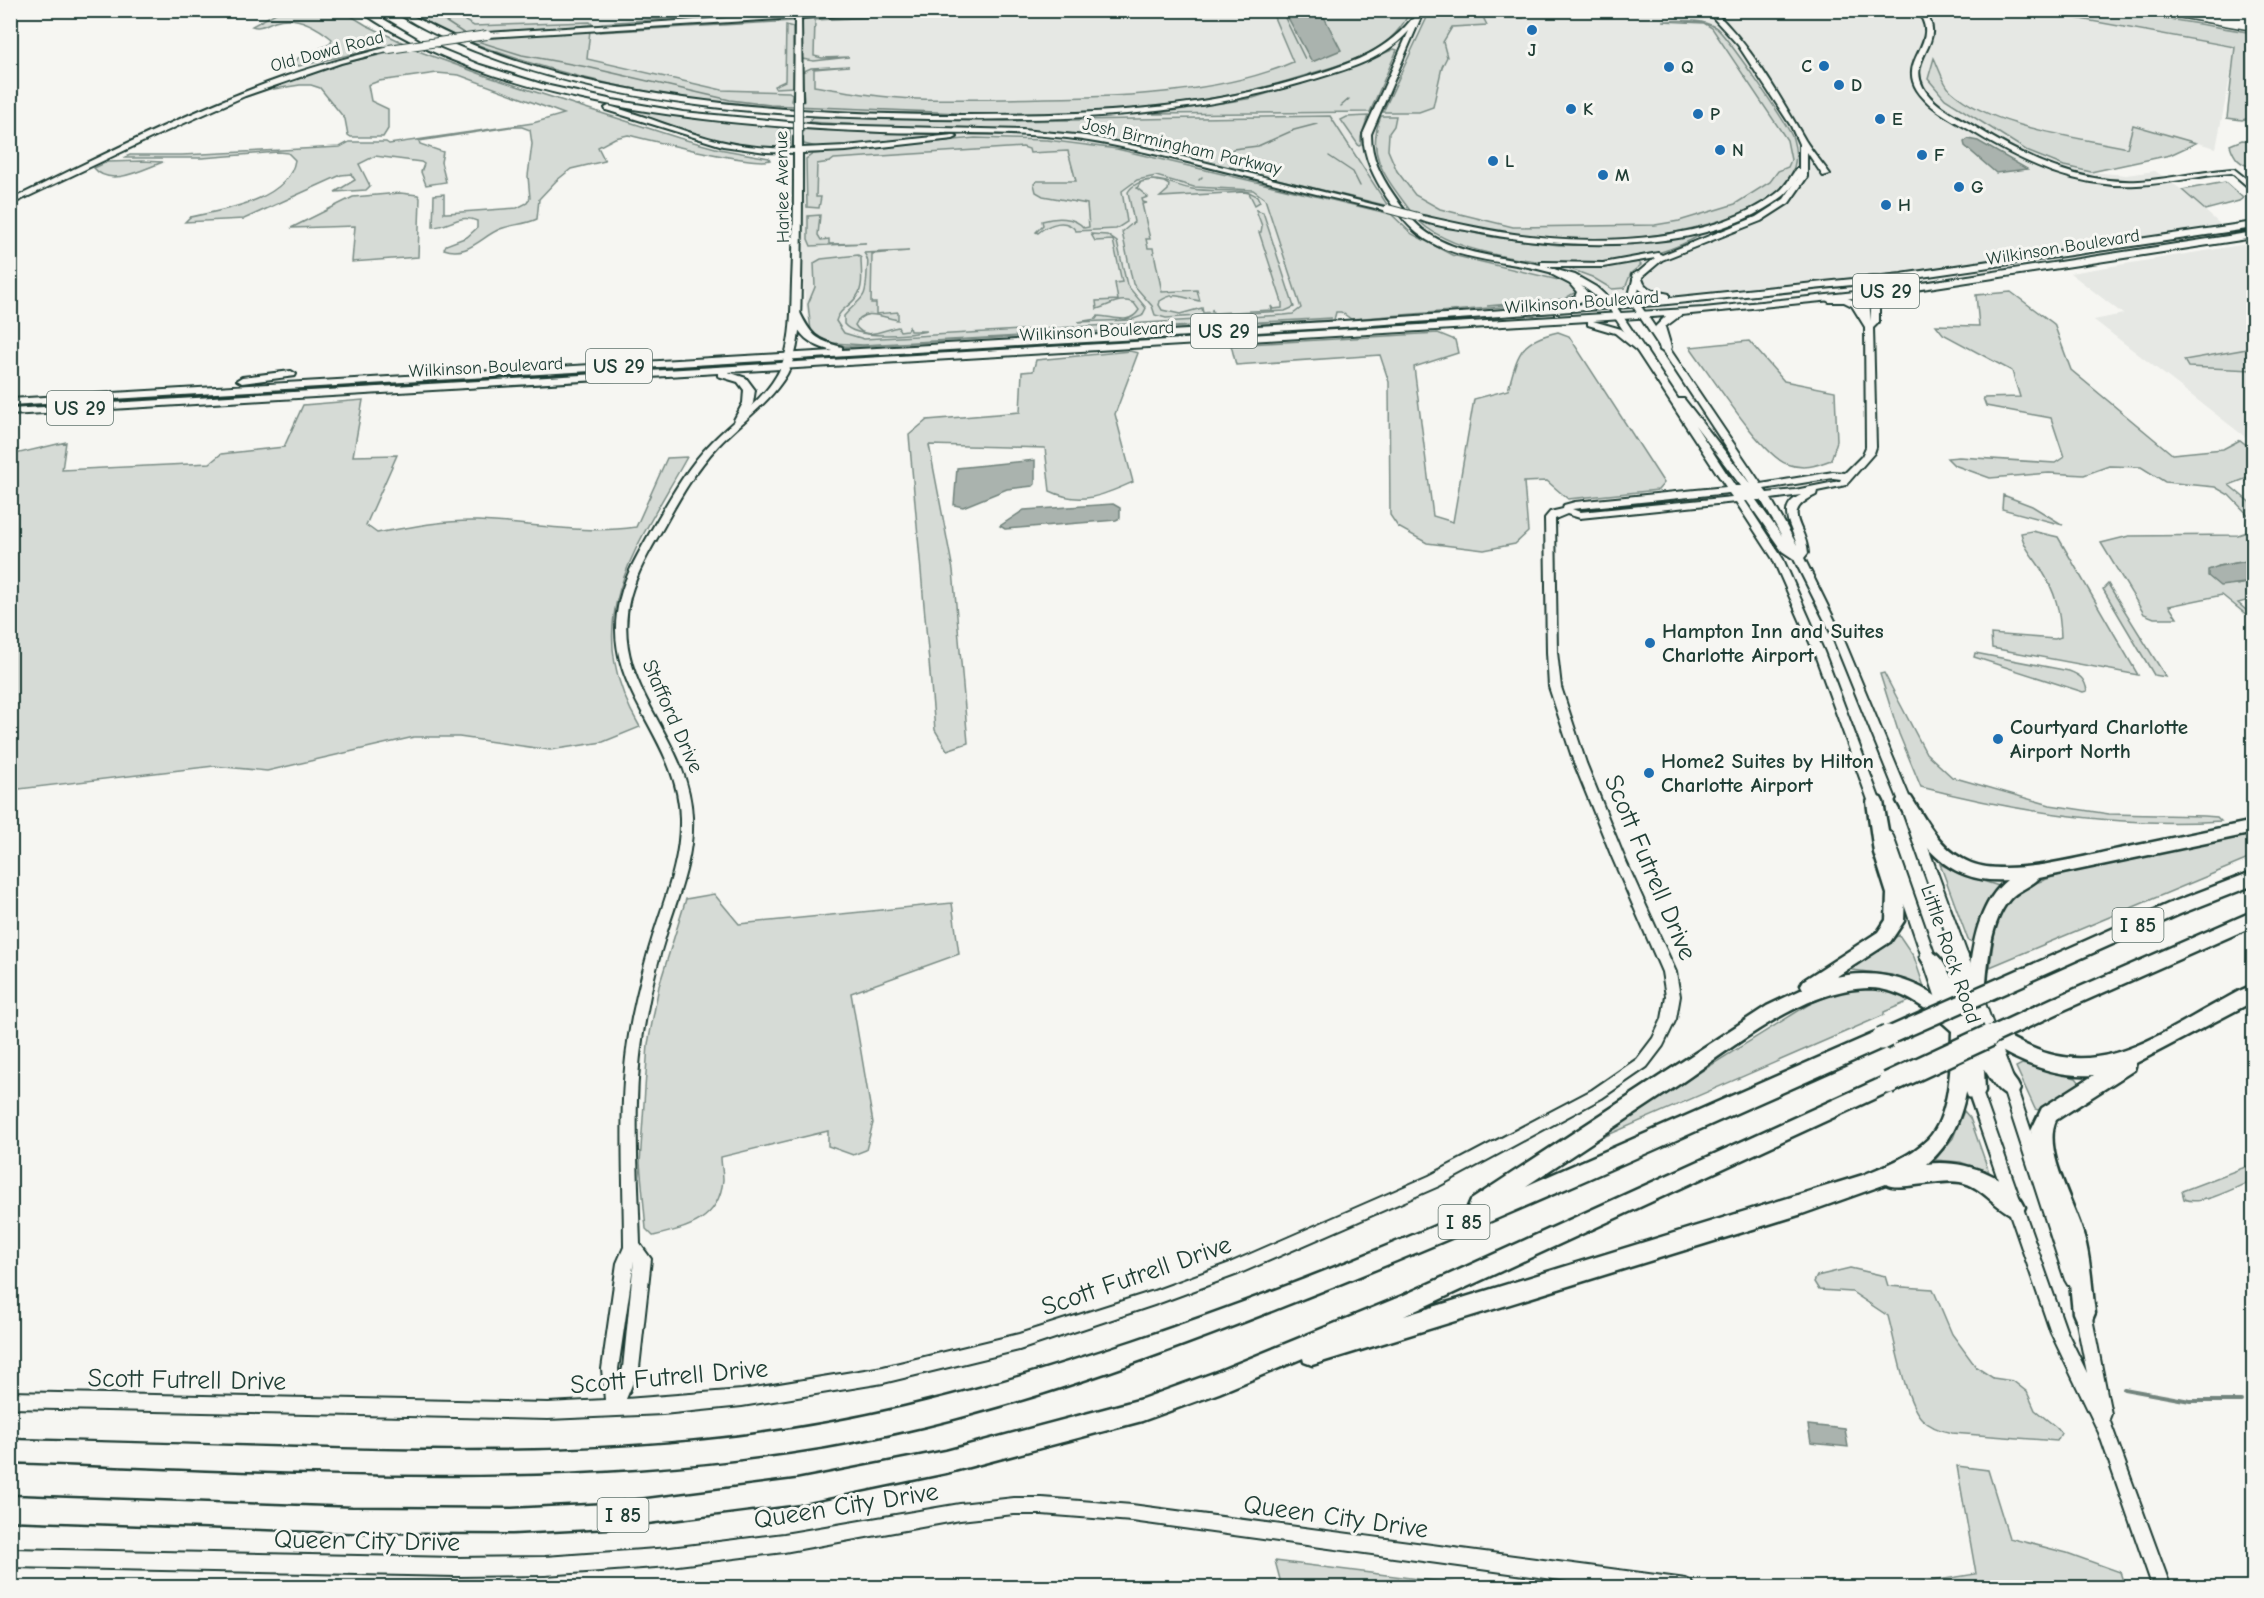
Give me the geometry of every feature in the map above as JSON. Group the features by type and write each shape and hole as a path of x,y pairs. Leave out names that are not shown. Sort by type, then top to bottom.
{"highway":[{"path":"1905,801 1933,845 1957,863 1980,873 2043,871 2253,827"},
{"path":"1441,1232 1884,937 1891,930 1897,909 1896,894 1883,853 1875,802"},
{"path":"1219,1382 1542,1286 1852,1188 1909,1164 1937,1143 1952,1112 1988,922 1994,909 2010,887 2043,871"},
{"name":"I 85","path":"10,1451 509,1464 619,1459 732,1449 814,1437 946,1410 1081,1369 1205,1327 1406,1249 2174,909 2253,878"},
{"name":"I 85","path":"10,1508 434,1521 597,1517 797,1492 946,1462 1142,1410 1219,1382 1410,1303 2057,1005 2253,918"},
{"path":"1929,957 1968,1025 2010,1089"},
{"path":"1961,958 1975,1091"},
{"path":"1774,1011 1822,987 1857,980 1874,980 1911,991 1968,1025 2022,1053 2066,1067 2100,1067 2116,1064 2144,1052 2253,992"},
{"path":"2084,1313 2076,1243 2045,1155 2042,1131 2049,1114 2112,1076 2144,1052"},
{"path":"1852,1188 1936,1170 1952,1171 1970,1174 1988,1183 2015,1207"}],"main road":[{"name":"Josh Birmingham Parkway","path":"362,10 400,34 495,72 600,99 709,117 831,127 1034,133 1102,141 1478,231 1542,240 1616,241 1669,235 1734,219 1768,204 1791,184 1804,163"},
{"name":"Josh Birmingham Parkway","path":"396,10 434,31 483,53 553,75 622,90 685,101 772,111 882,117 945,117 1132,113 1204,105 1248,96 1296,83 1374,55 1397,40 1421,10"},
{"name":"Old Dowd Road","path":"10,203 241,94 308,69 389,49 487,34 893,10"},
{"name":"Josh Birmingham Parkway","path":"1421,10 1407,47 1367,134 1370,163 1413,226 1433,240 1459,252 1514,263"},
{"path":"1709,10 1735,36"},
{"path":"1719,10 1725,15 1735,36 1801,140 1826,174"},
{"path":"1919,10 1930,27 1915,75 1926,96 1952,116 2038,166 2083,180 2124,184 2210,172 2234,171 2253,190"},
{"name":"Harlee Avenue","path":"787,362 796,313 799,252 798,16"},
{"path":"495,72 703,139 754,149 798,152 956,137 1017,137 1076,141 1175,157"},
{"path":"1749,492 1665,350 1634,303 1631,291 1637,275 1650,264 1755,221 1791,198 1799,187 1805,171 1801,140"},
{"name":"Wilkinson Boulevard","path":"10,412 684,372 876,351 1104,343 1716,297 1874,281 2253,225"},
{"name":"Wilkinson Boulevard","path":"10,402 1692,312 1883,292 2253,234"},
{"path":"1514,263 1603,265 1680,250"},
{"path":"1759,528 1742,513 1729,507 1665,507 1580,514 1567,511 1569,507 1575,505 1843,483 1847,476 1865,460 1870,447 1867,324 1864,294 1867,290 2025,264 2035,258"},
{"path":"1514,263 1554,272 1591,286 1611,305 1672,398 1749,492"},
{"path":"1531,310 1573,302 1582,296 1578,286 1554,272"},
{"path":"1637,275 1641,287 1656,295 1716,297"},
{"path":"1867,324 1875,322 1875,296 1883,292"},
{"path":"1829,299 1841,299 1855,304 1861,309 1867,324"},
{"path":"1665,350 1660,333 1662,324 1672,317 1692,312"},
{"path":"796,313 803,332 813,341 837,349 876,351"},
{"path":"1538,322 1604,326 1625,336 1642,352"},
{"name":"Stafford Drive","path":"614,1409 631,1368 643,1259 632,1247 629,1137 636,1034 653,957 681,871 687,830 681,781 674,760 642,708 627,670 622,648 623,607 636,565 667,508 701,460 764,397 787,362"},
{"path":"684,372 727,375 746,384 752,395 739,420"},
{"path":"144,394 291,374"},
{"path":"1672,398 1687,406 1749,492"},
{"path":"1665,507 1809,483 1818,478 1833,475 1847,476"},
{"path":"1799,556 1803,553 1804,548 1792,523 1792,509 1805,497 1832,485"},
{"name":"Little Rock Road","path":"1749,492 1759,528 1778,560 1807,623 1875,802 1929,957"},
{"name":"Little Rock Road","path":"1749,492 1799,556 1836,633 1905,801 1961,958"},
{"name":"Scott Futrell Drive","path":"10,1400 434,1410 614,1409 742,1398 883,1375 1019,1342 1154,1298 1305,1240 1434,1181 1545,1123 1604,1089 1642,1063 1658,1042 1669,1019 1673,996 1669,972 1580,763 1555,687 1549,525 1552,516 1567,511"},
{"path":"2010,1089 2084,1313 2106,1430"},
{"path":"1975,1091 2059,1334 2106,1430 2162,1587"},
{"name":"Queen City Drive","path":"10,1558 444,1567 545,1566 670,1557 784,1543 960,1512 1014,1506 1042,1506 1150,1515 1261,1532 1686,1587"}],"shaded area":[{"path":"2036,10 2236,47 2216,148 2134,126 2127,148 2028,127 1979,110 1928,79 1945,99 2045,160 2091,172 2126,175 2155,171 2182,190 2222,226 1885,278 1754,292 863,344 830,336 808,320 799,252 797,113 753,109 598,85 483,53 396,11"},
{"path":"275,11 343,11 404,43 299,66 295,64 298,58 330,44 332,39 298,20 283,19 261,27 252,26 276,13"},
{"path":"405,11 468,11 465,21 474,26 590,22 593,25 453,35"},
{"path":"915,11 991,11 815,20 814,56 849,57 814,61 802,59 802,22 805,19"},
{"path":"1217,11 1410,11 1392,36 1368,53 1354,60 1270,86 1193,102 1117,110 1039,113 863,113 794,110 726,103 592,80 527,62 463,39 590,30 587,59 722,90 789,92 792,94 791,101 804,101 802,72 811,68 849,66 814,69 814,86 892,97 982,99 1107,96 1172,91 1236,81 1293,62 1273,15"},
{"path":"1430,11 1520,14 1523,18 1483,17 1487,25 1452,27 1443,42 1447,57 1442,67 1433,107 1419,112 1383,112"},
{"path":"2036,11 2121,11 2253,33 2253,117 2242,120 2227,118 2235,47"},
{"path":"749,13 748,17 607,25 602,23"},
{"path":"1322,13 1341,50 1312,62 1286,14"},
{"path":"784,18 793,21 600,32 602,29"},
{"path":"1662,21 1696,21 1709,24 1715,27 1743,62 1789,131 1795,149 1794,169 1783,186 1761,204 1725,219 1688,229 1609,240 1568,240 1486,232 1411,212 1387,179 1377,156 1375,144 1377,130 1381,116 1396,116 1394,126 1389,133 1388,150 1397,171 1415,195 1440,209 1513,227 1655,225 1679,221 1735,204 1770,182 1778,171 1788,167 1791,160 1787,140 1712,28 1704,23"},
{"path":"786,25 793,27 794,87 775,88 774,86 785,81"},
{"path":"410,48 489,77 679,138 770,160 760,161 723,156 628,135 615,138 598,147 605,161 571,169 556,181 539,199 537,219 500,229 474,245 460,251 452,251 444,249 446,245 467,237 477,228 477,221 459,219 433,227 434,195 444,194 444,213 517,208 527,203 530,198 528,176 532,144 530,130 510,127 419,141 420,144 443,152 441,162 446,182 426,185 421,172 424,164 421,162 375,156 359,164 370,186 366,190 335,192 355,180 351,174 341,175 244,219 185,222 190,217 237,206 268,194 281,185 290,174 295,160 288,153 202,158 123,158 130,155 182,155 340,147 349,142 386,142 389,144 533,123 564,114 459,75 437,73 379,81 368,85 371,101 388,109 388,129 383,137 351,137 348,135 345,119 320,88 300,85 274,89 278,84 327,67"},
{"path":"1394,49 1397,50 1370,112 1153,114 1253,98 1355,66"},
{"path":"1934,58 1943,80 1951,91 1988,114 2011,122 2059,135 2127,148 2133,125 2196,143 2170,155 2091,172 2064,166 2029,152 1945,99 1928,79"},
{"path":"631,109 790,128 791,148 761,147 719,141 628,111"},
{"path":"1330,116 1388,206 1141,146 1077,135 1015,129 907,128 809,122 812,117 1005,121"},
{"path":"1368,116 1359,146 1341,120 1347,117"},
{"path":"804,129 972,134 821,148 804,144 802,137"},
{"path":"975,138 1047,140 1117,149 1391,214 1412,234 1452,255 1567,282 1573,285 1579,294 1574,293 1564,299 1487,306 1564,301 1577,296 1563,302 1351,319 1341,312 1336,312 1334,320 873,348 849,348 827,342 845,346 863,346 1332,318 863,345 833,343 817,337 811,331 808,304 815,287 814,263 821,259 858,255 861,258 862,273 859,292 840,313 836,321 844,333 864,339 1284,315 1293,314 1301,308 1265,199 1253,190 1194,187 1156,176 1137,180 1122,191 1127,222 1116,229 1076,231 1067,224 1057,223 1036,232 1043,225 1042,221 1053,219 1070,219 1084,228 1089,227 1087,204 1043,196 1036,192 1034,184 1037,181 1076,181 1068,151 1030,153 1029,149 1023,147 834,159 817,164 816,197 821,197 819,208 807,207 806,159 813,154"},
{"path":"1968,139 1978,141 2027,169 1996,173 1965,146 1964,142"},
{"path":"2242,140 2253,141 2253,167 2241,163 2232,150 2230,145"},
{"path":"107,162 163,162 118,177 101,174 94,168"},
{"path":"1152,180 1192,189 1249,192 1257,196 1260,202 1255,205 1249,193 1244,192 1160,197 1168,190 1169,185"},
{"path":"1141,182 1137,188 1148,197 1142,199 1147,203 1142,204 1150,239 1146,239 1148,248 1153,248 1162,292 1197,290 1200,301 1170,296 1160,301 1159,305 1162,310 1180,314 1202,308 1203,313 1212,312 1212,309 1213,313 1272,310 1271,306 1273,309 1282,308 1259,232 1262,226 1256,210 1263,212 1294,307 1285,311 1166,318 1155,315 1152,306 1133,284 1122,232 1134,222 1128,192"},
{"path":"2225,182 2243,198 2205,210 2182,190"},
{"path":"400,193 418,195 420,198 418,257 352,262 355,226 291,228 353,197"},
{"path":"820,215 818,235 821,240 829,239 829,244 866,243 811,246 808,239 808,216"},
{"path":"1419,221 1492,237 1559,245 1622,245 1700,235 1669,249 1635,259 1567,263 1511,258 1484,252 1436,234"},
{"path":"1091,234 1107,235 1117,242 1127,285 1146,308 1142,316 1131,320 1078,322 1096,319 1098,316 1126,319 1135,315 1139,310 1134,303 1128,301 1115,302 1097,309 1096,301 1118,300 1115,283 1122,282 1113,240 1095,241"},
{"path":"2253,243 2253,443 2094,320 2123,314 2070,273"},
{"path":"909,251 872,254 871,303 876,303 876,314 898,312 898,320 874,315 863,316 855,325 863,333 850,329 844,324 844,316 862,298 866,289 867,257 864,253"},
{"path":"1638,262 1641,265 1631,273 1625,288 1612,289 1592,277 1568,268 1598,267"},
{"path":"2011,292 2054,324 2071,370 2172,454 2223,449 2240,440 2253,450 2253,476 2229,485 2253,505 2253,520 2229,495 2215,487 2165,482 2141,467 2109,466 2084,475 2049,473 1990,478 1954,465 1947,458 2055,463 2064,457 2051,418 1986,406 1983,398 2020,397 2012,371 1943,334 1936,325 1979,326 1976,295"},
{"path":"898,327 900,331 907,330 909,327 910,331 927,331 908,334 870,334"},
{"path":"1558,332 1569,336 1664,483 1658,490 1568,499 1547,481 1524,482 1528,532 1515,544 1484,550 1427,543 1398,527 1390,515 1389,382 1380,355 1236,365 1231,345 1438,333 1455,340 1458,353 1414,367 1433,516 1453,522 1474,399 1508,390 1514,367 1527,345"},
{"path":"1749,341 1784,381 1835,391 1837,441 1831,460 1799,467 1787,464 1776,457 1750,430 1690,347"},
{"path":"2253,348 2253,370 2188,367 2184,360"},
{"path":"1130,351 1138,353 1115,414 1133,482 1102,495 1072,498 1050,491 1045,448 929,445 953,570 968,743 947,750 935,730 909,435 927,420 1020,412 1022,372 1033,371 1036,360"},
{"path":"363,400 353,456 397,455 366,525 377,533 427,524 465,521 596,530 636,527 667,458 687,457 633,556 620,588 613,620 613,653 622,689 640,727 603,742 550,750 459,737 414,737 267,771 214,766 11,790 11,455 66,442 62,470 210,463 221,454 284,447 303,405"},
{"path":"1035,460 1035,484 1033,486 1007,489 963,507 954,505 957,468"},
{"path":"2003,495 2032,506 2063,525 2002,509"},
{"path":"1113,504 1120,508 1120,518 1116,520 1005,529 1000,526 1024,510"},
{"path":"2253,530 2253,560 2219,566 2237,585 2253,582 2253,599 2238,603 2253,616 2253,620 2222,595 2169,606 2177,618 2154,618 2144,614 2101,543 2129,536 2238,535"},
{"path":"2032,531 2058,537 2138,675 1992,648 1991,634 2055,639 2061,637 2060,618 2054,594 2022,538 2021,533"},
{"path":"2253,560 2253,582 2220,586 2208,576 2208,570 2219,566"},
{"path":"2108,584 2166,677 2154,675 2103,589"},
{"path":"1975,653 2069,671 2081,678 2087,691 2083,692 1974,657"},
{"path":"1884,673 1926,753 1952,777 2050,805 2109,814 2217,817 2221,821 2145,822 2070,816 1995,804 1921,787 1899,734 1880,674"},
{"path":"2253,833 2253,857 1990,967 1995,930 2001,913 2011,897 2026,887 2087,867"},
{"path":"1940,864 1960,874 1999,886 1986,903 1974,943 1968,940"},
{"path":"714,894 739,924 952,903 959,954 851,993 873,1123 866,1150 853,1155 828,1146 828,1131 721,1157 723,1180 720,1194 708,1214 689,1226 653,1236 646,1229 640,1163 648,1044 659,986 686,899"},
{"path":"1899,935 1914,957 1924,987 1892,975 1851,969"},
{"path":"1865,987 1891,992 1912,1000 1884,1012 1884,1015 1599,1139 1596,1137 1811,1003 1838,992"},
{"path":"2022,1064 2076,1078 2080,1083 2038,1110 2035,1109 2016,1067"},
{"path":"1964,1111 1970,1118 1989,1172 1960,1162 1935,1160 1953,1138"},
{"path":"2253,1164 2253,1180 2209,1198 2191,1201 2184,1199 2182,1191"},
{"path":"1850,1268 1885,1276 1888,1286 1933,1289 1952,1334 1976,1367 1993,1378 2013,1381 2027,1392 2035,1410 2061,1433 2057,1441 1952,1433 1925,1422 1910,1399 1888,1316 1852,1292 1819,1290 1814,1282 1817,1276"},
{"path":"1808,1425 1845,1429 1848,1447 1811,1443"},
{"path":"1957,1466 1988,1470 2009,1538 2067,1553 2120,1572 2125,1587 1895,1587 1976,1574"},
{"path":"1275,1561 1482,1587 1282,1587"}],"waterway":[{"path":"428,10 468,36"},
{"path":"1283,14 1305,59"},
{"path":"474,40 522,55 587,67 730,100 770,105 959,113"},
{"path":"1341,106 1349,99"},
{"path":"1226,155 1233,149 1258,146 1294,130 1317,124"},
{"path":"1329,156 1353,172 1360,186"},
{"path":"1199,180 1202,177"},
{"path":"2124,1389 2190,1401 2241,1401"}],"railway":[{"path":"2133,10 2254,31"}],"place":[{"name":"J","path":"1532,30"},
{"name":"C","path":"1824,66"},
{"name":"Q","path":"1669,67"},
{"name":"D","path":"1839,85"},
{"name":"K","path":"1571,109"},
{"name":"P","path":"1698,114"},
{"name":"E","path":"1880,119"},
{"name":"N","path":"1720,150"},
{"name":"F","path":"1922,155"},
{"name":"L","path":"1493,161"},
{"name":"M","path":"1603,175"},
{"name":"G","path":"1959,187"},
{"name":"H","path":"1886,205"},
{"name":"Hampton Inn and Suites Charlotte Airport","path":"1650,643"},
{"name":"Courtyard Charlotte Airport North","path":"1998,739"},
{"name":"Home2 Suites by Hilton Charlotte Airport","path":"1649,773"}]}
